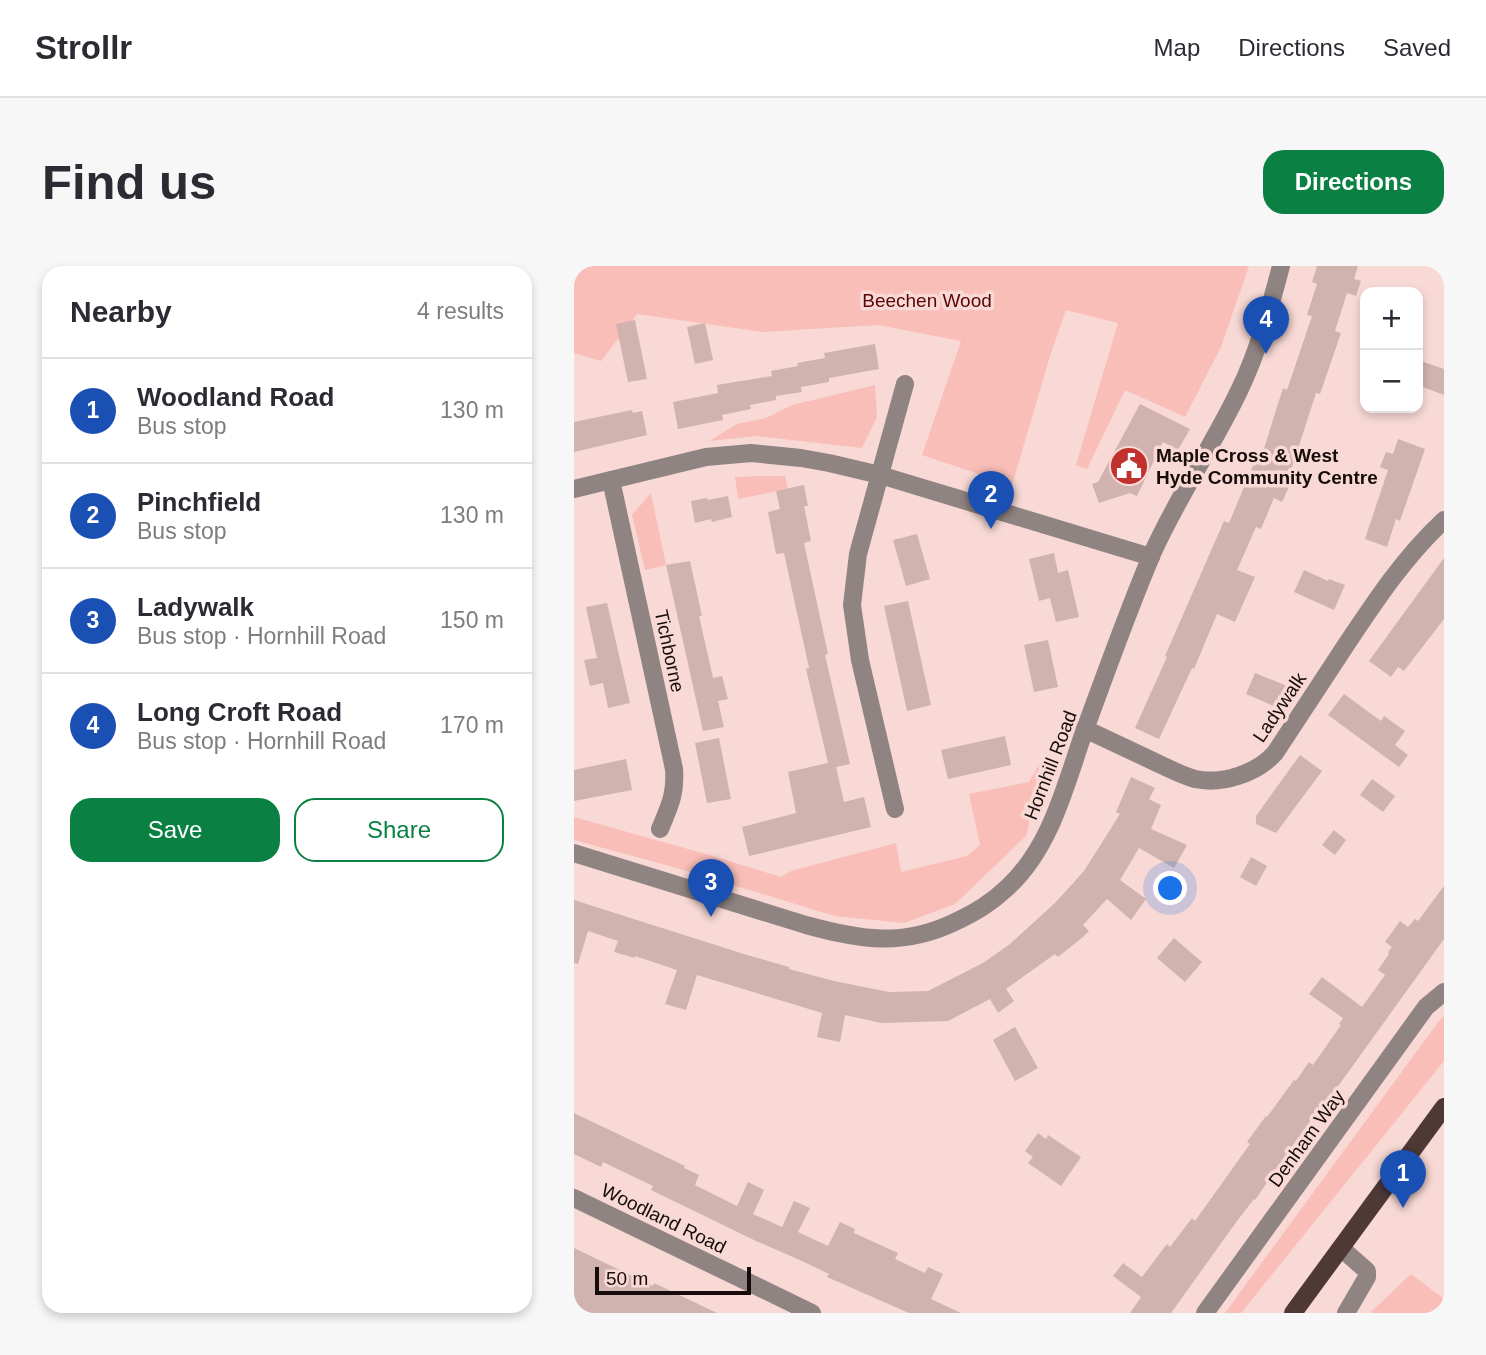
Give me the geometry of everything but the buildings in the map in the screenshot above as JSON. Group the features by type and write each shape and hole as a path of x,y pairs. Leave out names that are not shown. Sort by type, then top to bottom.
{"main road":[{"path":"1293,1313 1444,1107"}],"street":[{"name":"Hornhill Road","path":"574,853 831,932 877,939 893,940 916,936 938,930 978,912 1027,867 1051,826 1151,556 1166,523 1240,389 1265,324 1282,266"},
{"path":"895,809 860,660 852,606 858,554 905,384"},
{"path":"574,489 706,457 751,453 810,459 880,475 1151,556"},
{"name":"Tichborne","path":"611,480 674,769 674,794 660,829"},
{"name":"Ladywalk","path":"1086,729 1196,779 1228,778 1255,769 1275,753 1362,620 1401,566 1414,549 1444,520"},
{"name":"Denham Way","path":"1205,1313 1426,1007 1444,992"},
{"name":"Woodland Road","path":"574,1198 812,1313"},
{"path":"1341,1248 1367,1271 1364,1283 1346,1313"}],"green space":[{"name":"Beechen Wood","path":"574,266 1249,266 1221,347 1185,417 1125,390 1087,469 1076,465 1118,323 1066,310 1012,485 922,455 961,341 878,325 763,332 637,314 601,361 574,353"},
{"path":"875,385 877,417 862,448 756,436 709,441 737,424 766,418 792,405"},
{"path":"785,476 788,489 738,499 735,477"},
{"path":"651,493 666,565 645,570 632,515"},
{"path":"1040,763 1037,781 1046,779 1032,804 1027,835 955,904 904,923 835,916 574,840 574,817 781,877 791,871 896,843 901,872 967,856 980,845 969,794 1029,782"},
{"path":"1444,1016 1444,1061 1241,1313 1225,1313 1439,1021"},
{"path":"1411,1274 1444,1299 1444,1313 1370,1313"}],"place":[{"name":"Long Croft Road","path":"1266,354"},
{"name":"Maple Cross & West Hyde Community Centre","path":"1129,466"},
{"name":"Pinchfield","path":"991,529"},
{"name":"Ladywalk","path":"711,917"},
{"name":"Woodland Road","path":"1403,1208"}]}
